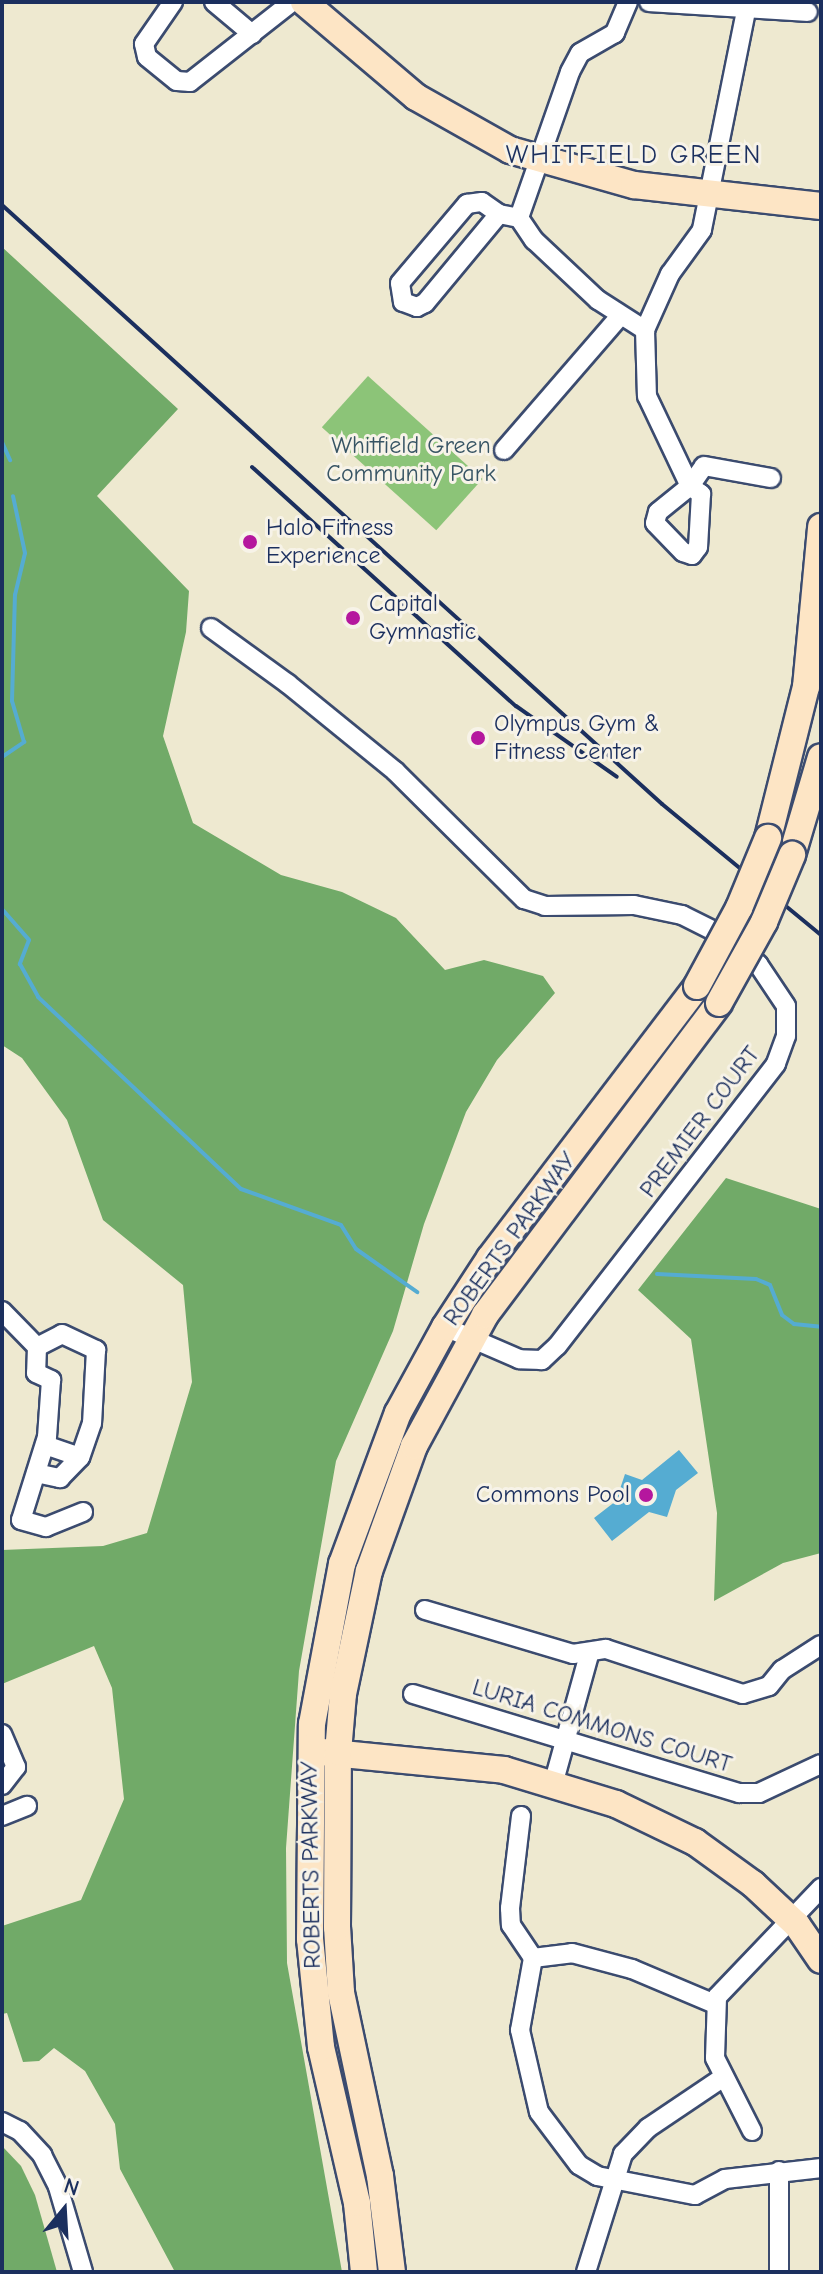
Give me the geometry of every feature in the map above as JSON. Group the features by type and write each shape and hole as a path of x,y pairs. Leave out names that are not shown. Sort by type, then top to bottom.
{"main road":[{"path":"304,2 441,114 541,161 634,185 821,206"},
{"name":"ROBERTS PARKWAY","path":"364,2272 357,2203 313,1993 310,1751 324,1642 347,1550 398,1413 445,1327 490,1258 697,986 739,908 768,838 806,687 821,527"},
{"name":"ROBERTS PARKWAY","path":"392,2272 380,2176 341,1992 338,1752 343,1694 369,1571 414,1446 469,1341 505,1283 719,1003 764,922 792,855 821,757"},
{"path":"310,1751 432,1759 554,1781 646,1816 695,1842 790,1918 821,1960"}],"street":[{"path":"173,2 144,44 147,57 177,81 202,78 292,2"},
{"path":"214,2 252,34"},
{"path":"519,218 580,53 615,33 630,2"},
{"path":"649,2 746,11 808,12"},
{"path":"746,11 702,230 670,274 645,330 647,396 690,486 704,466 771,478"},
{"path":"499,214 425,303 403,302 400,283 467,204 482,202 499,214 519,218 534,240 620,316 645,330"},
{"path":"504,450 620,316"},
{"name":"PREMIER COURT","path":"211,628 288,684 395,771 524,899 556,907 649,906 682,915 741,949 782,996 787,1027 776,1064 583,1319 542,1360 519,1359 469,1341 445,1327"},
{"path":"2,1311 37,1347 36,1373 51,1380 45,1445 21,1520 46,1527 83,1512"},
{"path":"36,1473 60,1478 80,1457 92,1423 96,1350 62,1334 37,1347"},
{"path":"45,1445 80,1457"},
{"path":"425,1610 573,1654 589,1655 606,1649 743,1694 769,1686 791,1663 821,1645"},
{"path":"554,1781 589,1655"},
{"name":"LURIA COMMONS COURT","path":"413,1694 567,1738 739,1793 759,1793 821,1764"},
{"path":"2,1734 16,1767 2,1785"},
{"path":"2,1816 27,1806"},
{"path":"521,1816 510,1908 511,1925 533,1958 520,2030 539,2112 579,2165 613,2180 695,2195 725,2179 821,2168"},
{"path":"752,2131 722,2078 715,2058 715,2004 729,1981 821,1888"},
{"path":"533,1958 572,1953 632,1969 715,2004"},
{"path":"586,2272 623,2154 648,2128 722,2078"},
{"path":"2,2122 20,2131 42,2155 58,2187 83,2272"},
{"path":"779,2171 779,2272"}],"green space":[{"path":"2,247 178,409 97,496 189,591 186,632 163,736 193,823 281,875 342,892 396,918 445,970 484,960 543,976 555,993 497,1060 466,1112 424,1224 393,1331 336,1461 299,1671 286,1848 287,1963 342,2272 175,2272 120,2169 115,2124 85,2071 54,2048 39,2061 23,2062 7,2013 2,2014 2,1926 81,1900 124,1799 112,1688 94,1646 2,1684 2,1550 103,1546 147,1533 192,1382 183,1285 103,1220 67,1120 22,1058 2,1045"},
{"name":"Whitfield Green Community Park","path":"368,376 482,479 436,530 322,427"},
{"path":"726,1178 821,1209 821,1553 783,1563 714,1601 717,1513 691,1339 638,1290"},
{"path":"2,2146 21,2166 35,2195 57,2272 2,2272"}],"water":[{"name":"Commons Pool","path":"679,1450 698,1473 676,1490 667,1517 649,1512 612,1541 594,1518 616,1501 625,1474 642,1480"}],"waterway":[{"path":"2,442 10,460"},
{"path":"2,757 24,742 12,701 15,595 25,553 13,496"},
{"path":"2,909 29,940 20,964 38,997 241,1189 341,1225 356,1249 417,1292"},
{"path":"657,1274 756,1279 770,1285 782,1315 794,1324 821,1327"}],"railway":[{"path":"2,205 662,804 821,935"},
{"path":"252,467 516,706 617,777"}],"place":[{"name":"Halo Fitness Experience","path":"250,542"},
{"name":"Capital Gymnastic","path":"353,618"},
{"name":"Olympus Gym & Fitness Center","path":"478,738"},
{"name":"Commons Pool","path":"646,1495"}],"district":[{"name":"WHITFIELD GREEN","path":"634,156"}]}
